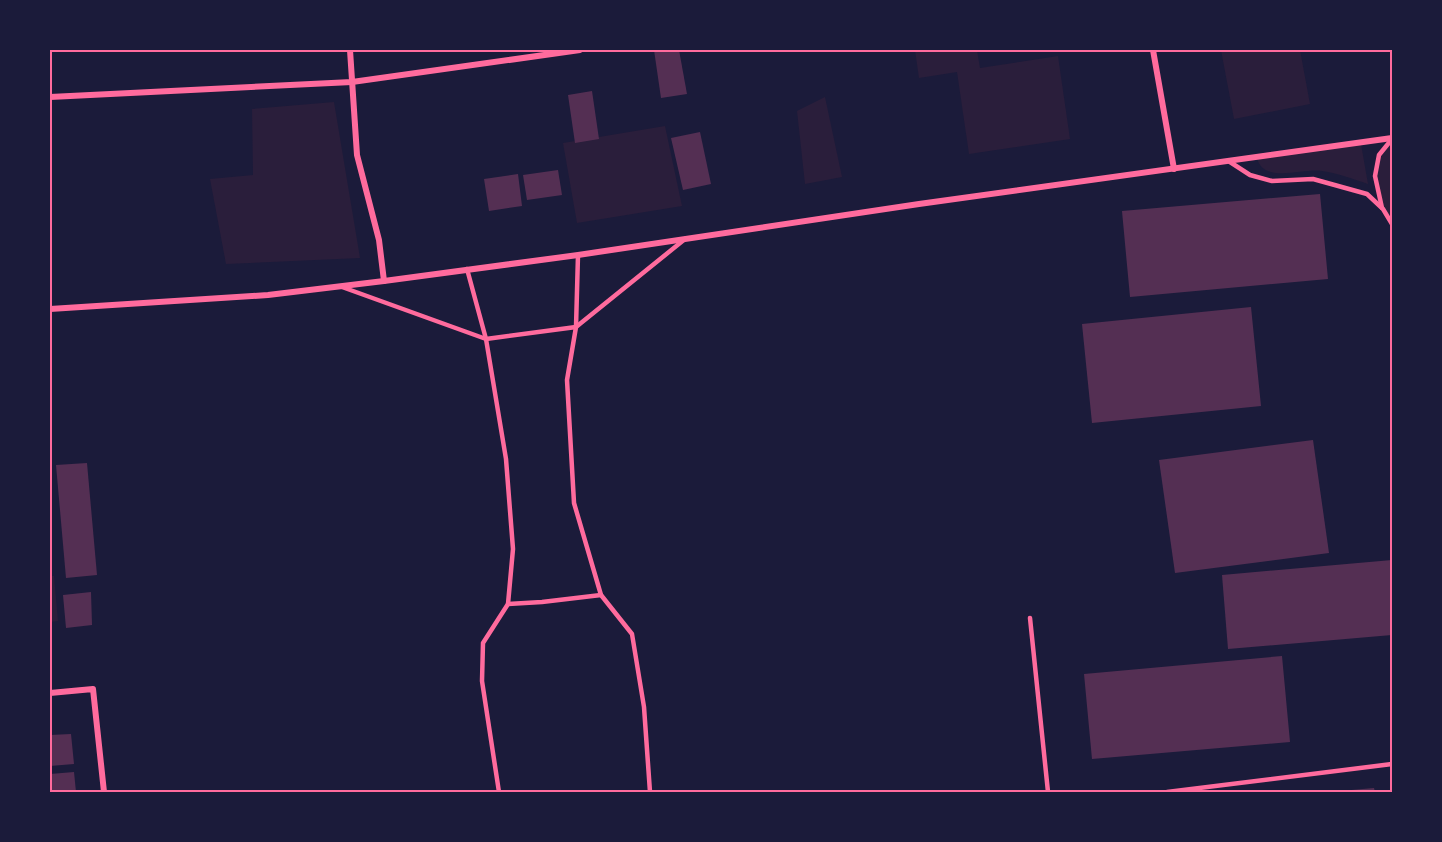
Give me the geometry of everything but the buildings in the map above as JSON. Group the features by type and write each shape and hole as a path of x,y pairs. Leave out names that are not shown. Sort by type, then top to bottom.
{"street":[{"path":"350,50 357,155 379,240 384,280"},
{"path":"50,96 352,82 580,50"},
{"path":"1153,50 1174,169"},
{"path":"50,309 268,295 578,255 1392,139"},
{"path":"50,693 93,689 104,792"}],"lane":[{"path":"1383,209 1375,176 1379,155 1392,139"},
{"path":"1230,162 1250,175 1272,181 1313,179 1367,194 1383,209 1392,224"},
{"path":"338,286 486,339 576,327 685,239"},
{"path":"578,255 576,327 567,380 574,503 601,595 632,634 644,706 650,792"},
{"path":"467,269 486,339 507,471 513,549 508,604 483,643 482,681 499,792"},
{"path":"508,604 601,595"},
{"path":"1030,618 1048,792"},
{"path":"1167,792 1392,764"}],"shaded area":[{"path":"915,50 977,50 980,68 1058,56 1070,139 969,154 957,72 919,78"},
{"path":"1221,50 1300,50 1310,104 1234,119"},
{"path":"825,97 842,177 805,184 797,111"},
{"path":"334,102 360,258 226,264 210,179 253,175 252,109"},
{"path":"665,126 682,206 577,223 563,143"},
{"path":"1392,139 1392,223 1380,207 1375,176 1379,155"},
{"path":"1361,144 1368,184 1322,171 1275,173 1261,166 1257,158"},
{"path":"50,576 54,576 58,621 50,622"}]}
